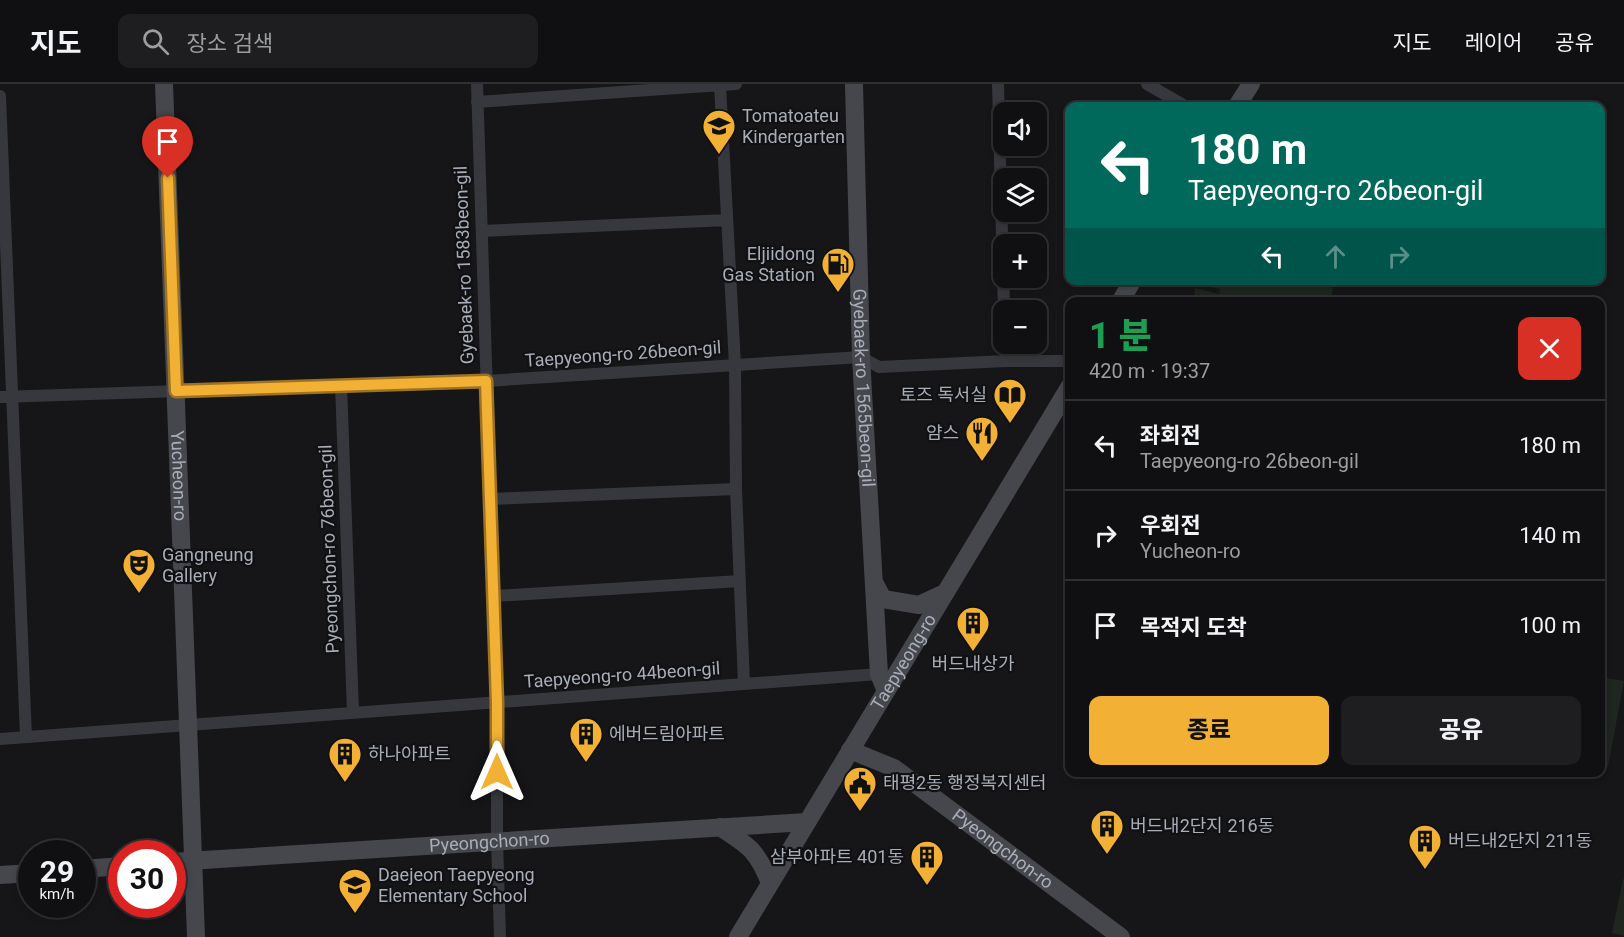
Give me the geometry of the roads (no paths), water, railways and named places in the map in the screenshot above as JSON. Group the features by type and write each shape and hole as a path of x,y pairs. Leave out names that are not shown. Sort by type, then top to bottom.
{"main road":[{"name":"Yucheon-ro","path":"164,84 196,937"},
{"name":"Gyebaek-ro 1565beon-gil","path":"854,84 861,357 883,683"},
{"path":"1240,102 1251,84"},
{"name":"Taepyeong-ro","path":"738,937 850,750 883,683 945,593 1065,394"},
{"path":"875,582 883,599 919,604 945,593"},
{"name":"Pyeongchon-ro","path":"850,750 894,768 1121,937"},
{"name":"Pyeongchon-ro","path":"186,861 807,822"},
{"path":"720,827 756,853 770,883"},
{"path":"0,875 18,874"}],"street":[{"name":"Gyebaek-ro 1583beon-gil","path":"477,84 497,703 500,937"},
{"path":"477,102 736,84"},
{"path":"998,84 1004,300"},
{"path":"1148,84 1178,102"},
{"path":"720,85 735,365 736,489 744,684"},
{"path":"0,96 6,397 27,737"},
{"path":"482,231 727,220"},
{"path":"1006,354 1006,361"},
{"name":"Taepyeong-ro 26beon-gil","path":"6,397 486,381 861,357 879,367 1006,361 1065,361"},
{"name":"Pyeongchon-ro 76beon-gil","path":"341,385 353,712"},
{"path":"490,499 736,489"},
{"path":"494,596 740,581"},
{"name":"Taepyeong-ro 44beon-gil","path":"0,739 744,684 883,683"}],"place":[{"name":"Tomatoateu Kindergarten","path":"719,155"},
{"name":"Eljiidong Gas Station","path":"838,293"},
{"name":"토즈 독서실","path":"1010,424"},
{"name":"얌스","path":"982,462"},
{"name":"Gangneung Gallery","path":"139,594"},
{"name":"버드내상가","path":"973,652"},
{"name":"에버드림아파트","path":"586,763"},
{"name":"하나아파트","path":"345,783"},
{"name":"태평2동 행정복지센터","path":"860,812"},
{"name":"버드내2단지 216동","path":"1107,855"},
{"name":"버드내2단지 211동","path":"1425,870"},
{"name":"삼부아파트 401동","path":"927,886"},
{"name":"Daejeon Taepyeong Elementary School","path":"355,914"}]}
